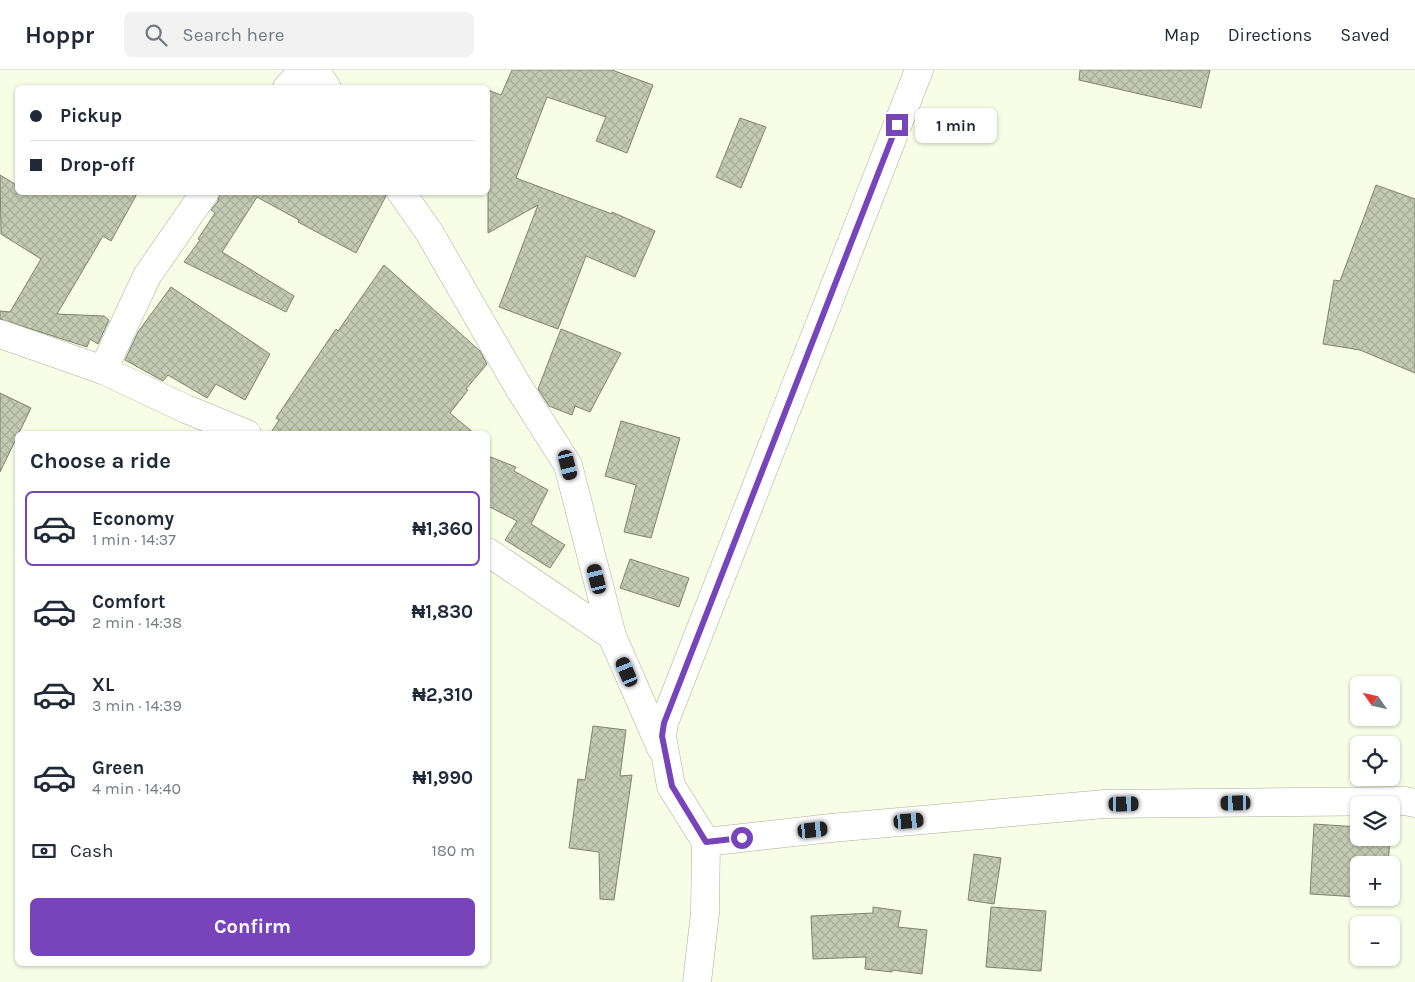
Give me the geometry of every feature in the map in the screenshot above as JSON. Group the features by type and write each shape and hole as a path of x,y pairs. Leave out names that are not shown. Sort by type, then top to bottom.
{"street":[{"path":"290,85 303,70"},
{"path":"315,70 325,85"},
{"path":"696,982 705,913 706,842 672,786 662,736 664,723 919,70"},
{"path":"103,370 147,276 203,195"},
{"path":"403,195 429,232 519,388 568,465 612,636 666,761"},
{"path":"0,334 103,370 186,409 240,431"},
{"path":"490,553 612,636"},
{"path":"706,842 831,828 1105,804 1405,801 1415,803"}],"building":[{"path":"512,70 612,70 653,85 627,153 596,141 606,117 547,97 516,178 612,214 612,212 655,231 635,277 586,256 558,329 499,307 538,205 488,233 490,91 501,95"},
{"path":"1080,70 1210,70 1201,108 1079,80"},
{"path":"740,118 766,127 741,188 716,177"},
{"path":"0,175 15,184 15,195 136,195 111,241 103,236 57,314 104,316 109,320 98,344 90,339 87,347 0,319 0,311 10,312 41,259 1,234"},
{"path":"1376,185 1415,199 1415,373 1360,350 1323,344 1334,280 1340,281"},
{"path":"219,195 386,195 356,253 298,222 299,220 257,197 222,252 294,296 286,312 184,262 200,240 198,239 215,213 211,210 218,201"},
{"path":"384,265 480,351 487,364 466,389 468,390 450,413 471,431 272,431 279,420 276,418 336,329 338,331"},
{"path":"171,287 270,354 245,400 216,384 207,398 168,375 163,381 125,360 138,332"},
{"path":"561,329 621,353 590,412 575,406 572,415 549,406 538,389"},
{"path":"0,393 31,408 20,431 15,431 15,441 0,472"},
{"path":"621,421 680,438 651,538 624,532 636,485 605,476"},
{"path":"490,457 516,467 514,471 548,490 531,524 565,545 550,568 505,540 517,521 490,507"},
{"path":"630,559 689,578 679,607 620,588"},
{"path":"593,726 626,730 620,776 632,775 614,900 600,899 599,852 569,848 578,779 585,780"},
{"path":"1314,824 1350,826 1350,846 1389,846 1389,856 1350,856 1350,896 1310,894"},
{"path":"974,854 1001,858 994,904 968,900"},
{"path":"873,907 901,911 898,927 927,930 922,974 865,969 866,957 813,959 811,916 873,913"},
{"path":"991,907 1046,911 1041,971 986,967"}],"route":[{"path":"742,838 706,842 672,786 662,736 664,723 897,125"}]}
